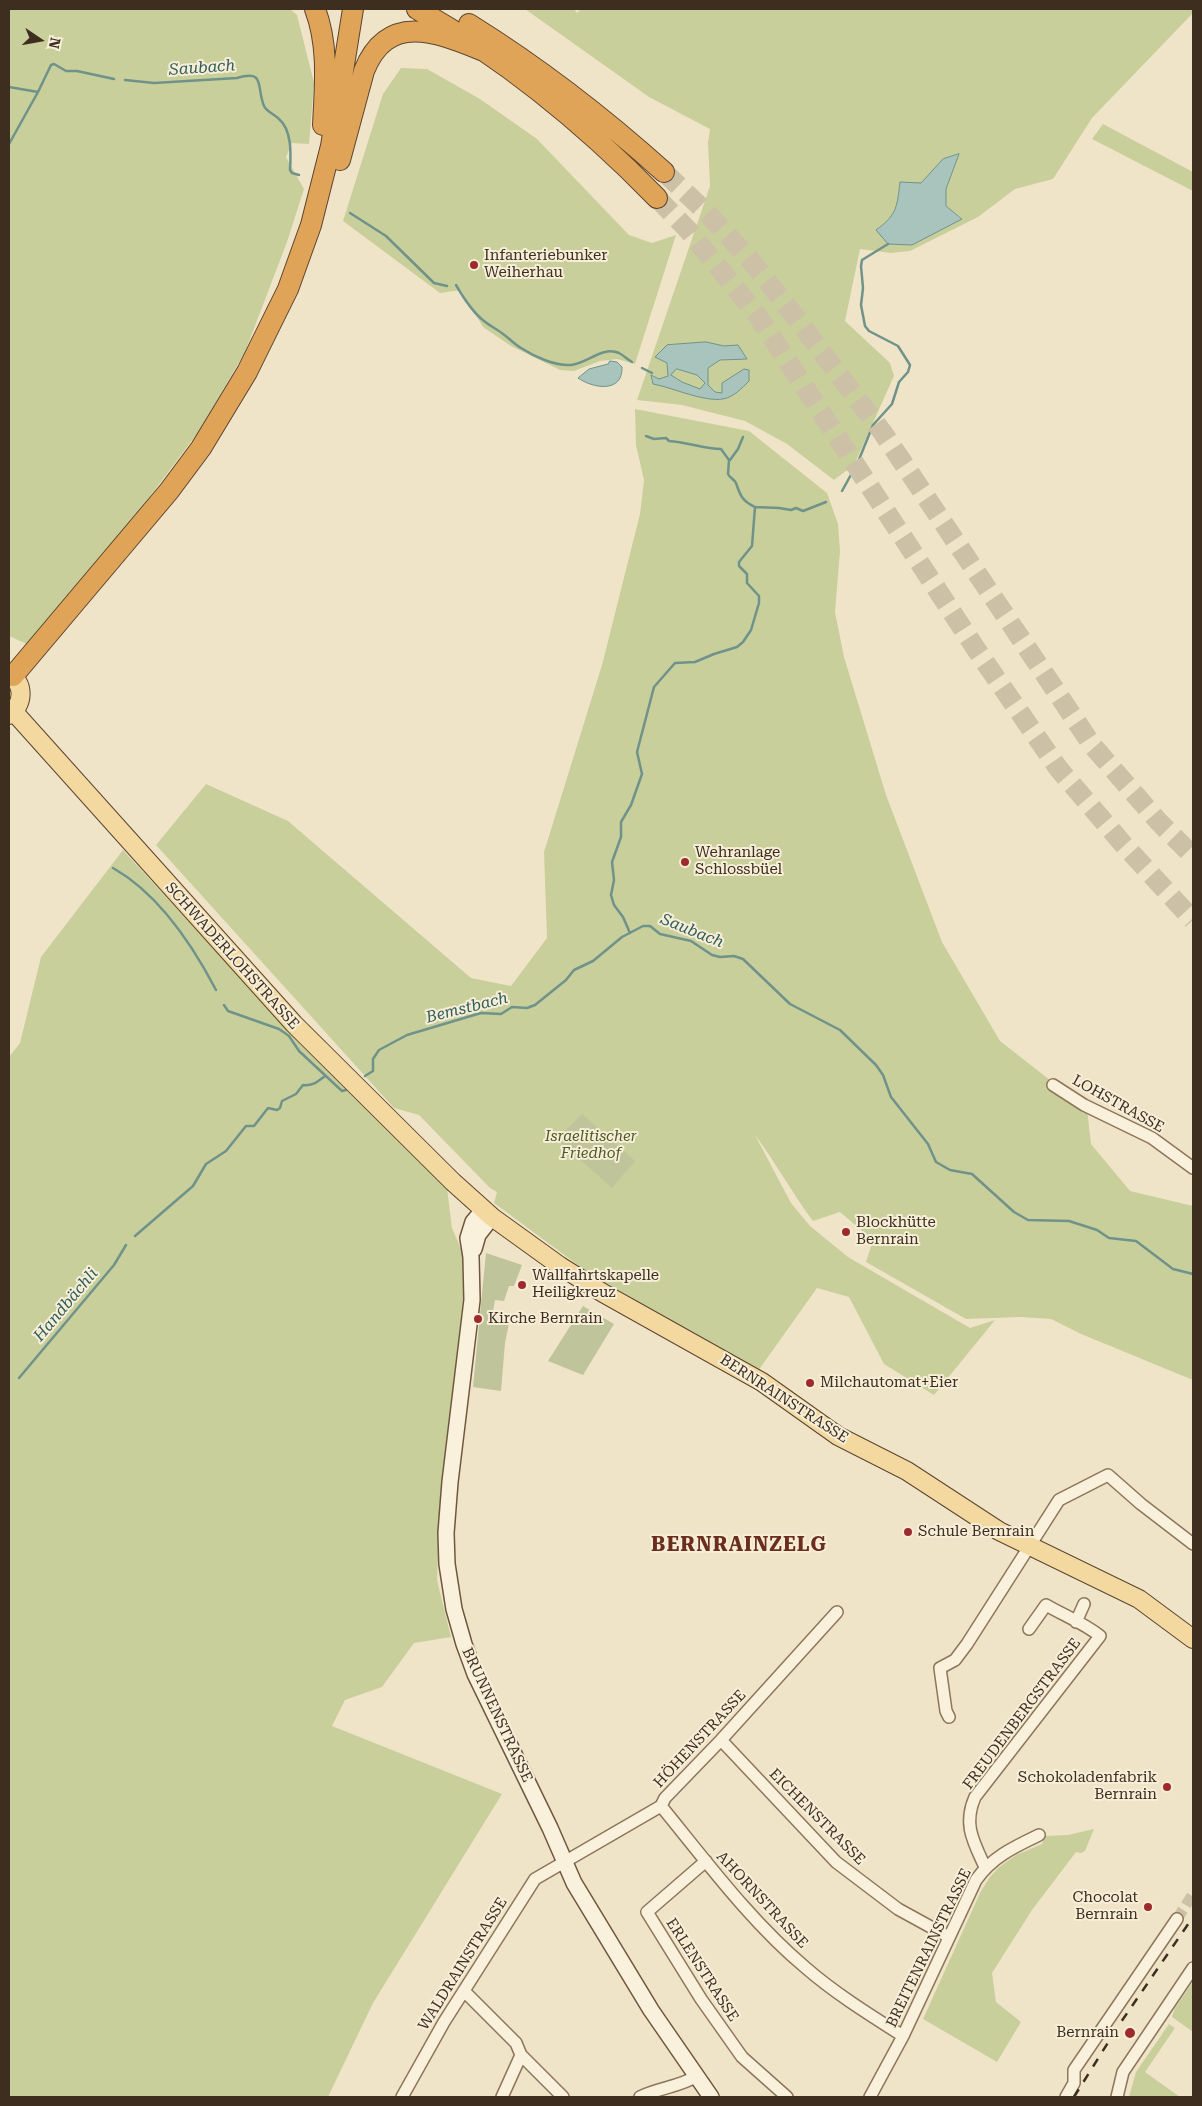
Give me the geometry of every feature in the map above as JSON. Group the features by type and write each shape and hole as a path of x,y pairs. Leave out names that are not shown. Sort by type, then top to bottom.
{"highway":[{"path":"315,9 322,32 325,60 322,145"},
{"path":"264,338 301,229 322,145 345,9"},
{"path":"295,273 311,226 331,146 353,9"},
{"path":"417,9 488,53 539,90 577,120 658,198"},
{"path":"443,9 498,42 559,85 621,134 664,172"},
{"path":"11,675 153,513 185,471 219,420 264,338 295,273 336,171 359,85 366,64 374,51 385,41 397,35 422,30 448,37 488,53"}],"main road":[{"name":"SCHWADERLOHSTRASSE","path":"11,675 21,690 21,698 11,713 294,1024 461,1190"},
{"name":"BERNRAINSTRASSE","path":"461,1190 488,1213 560,1266 603,1293 762,1382 838,1436 907,1471 999,1531 1139,1599 1193,1638"},
{"name":"BRUNNENSTRASSE","path":"488,1213 471,1257 472,1300 450,1482 446,1533 450,1586 464,1644 475,1674 574,1883 651,2010 711,2097"}],"street":[{"name":"LOHSTRASSE","path":"1053,1085 1084,1105 1152,1138 1193,1168"},
{"path":"949,1717 946,1711 940,1668 955,1660 967,1644 1058,1500 1108,1475 1141,1504 1193,1544"},
{"name":"FREUDENBERGSTRASSE","path":"1076,1622 1084,1604"},
{"name":"FREUDENBERGSTRASSE","path":"985,1867 970,1831 968,1820 975,1797 1100,1636 1085,1624 1076,1622 1046,1605 1029,1629"},
{"name":"HÖHENSTRASSE","path":"565,1862 661,1806 665,1798 722,1740 837,1612"},
{"name":"EICHENSTRASSE","path":"722,1740 836,1862 898,1909 949,1937"},
{"name":"AHORNSTRASSE","path":"661,1806 771,1936 805,1968 843,1997 903,2036"},
{"name":"BREITENRAINSTRASSE","path":"870,2097 903,2036 963,1904 985,1867 1008,1850 1038,1836"},
{"name":"ERLENSTRASSE","path":"706,1861 648,1912 701,1999 742,2057 787,2097"},
{"name":"WALDRAINSTRASSE","path":"402,2097 444,2022 535,1879 565,1862"},
{"path":"1066,2097 1074,2083 1074,2070 1177,1919"},
{"path":"1117,2097 1123,2072 1193,1968"},
{"path":"464,1991 516,2043 521,2055 563,2097"},
{"path":"502,2097 521,2055"},
{"path":"640,2097 697,2076"}],"green space":[{"path":"9,9 290,9 297,15 314,83 309,144 292,143 286,157 304,189 287,242 245,352 199,431 130,523 29,645 9,636"},
{"path":"525,9 574,9 577,13 581,9 1193,9 1193,13 1092,118 1053,179 1015,189 978,217 910,251 891,253 860,249 845,321 890,363 894,376 854,465 834,480 787,444 745,421 682,405 637,400 710,186 708,143 710,129 649,97","holes":["959,154 946,189 946,206 962,218 876,230 888,220 895,210 900,183 921,183 943,159"]},
{"path":"401,68 427,69 480,99 537,139 629,235 652,243 676,235 635,364 617,359 600,361 574,371 560,370 511,346 483,327 461,290 440,293 343,221 383,94"},
{"path":"1103,124 1193,172 1193,191 1092,139"},
{"path":"635,409 749,431 827,493 838,524 840,551 835,612 844,657 886,795 942,942 1000,1041 1087,1109 1091,1144 1130,1191 1193,1206 1193,1380 1081,1334 1051,1319 1021,1317 966,1319 866,1262 873,1240 840,1212 813,1221 755,1135 791,1203 810,1226 848,1257 970,1328 995,1320 934,1395 884,1364 849,1297 817,1288 758,1371 586,1271 494,1203 497,1192 490,1188 419,1115 394,1108 156,845 206,784 288,821 471,978 511,986 547,938 544,852 602,665 640,514 644,480 636,445"},
{"path":"123,850 296,1039 447,1188 452,1228 467,1263 439,1532 437,1580 451,1637 414,1643 382,1687 345,1700 332,1726 502,1794 373,2003 328,2097 9,2097 9,1057 20,1043 41,957"},
{"name":"Israelitischer Friedhof","path":"582,1114 635,1161 612,1188 557,1139"},
{"path":"486,1253 522,1265 514,1286 509,1286 504,1301 495,1300 492,1317 509,1323 505,1343 501,1391 473,1387"},
{"path":"583,1306 614,1324 583,1375 548,1361"},
{"path":"1094,1829 1085,1851 1081,1853 1076,1852 1032,1910 992,1973 996,2002 1021,2022 997,2062 923,2019 981,1891 998,1868 1016,1855 1042,1844 1045,1836 1068,1835"},
{"path":"1193,1982 1193,2032 1172,2017 1175,2008"},
{"path":"1169,2024 1175,2028 1145,2072 1180,2097 1129,2097 1136,2072"}],"water":[{"path":"959,154 946,189 946,206 962,219 912,245 888,244 876,230 888,220 895,210 900,182 921,183 943,159"},
{"path":"706,342 724,346 738,345 747,359 720,360 708,368 708,385 715,392 722,393 722,383 744,369 749,370 749,381 738,392 723,399 698,397 653,384 651,375 659,379 668,376 667,363 655,357 667,345","holes":["677,369 697,375 705,383 700,389 682,382 671,375"]},
{"path":"610,361 617,362 622,367 618,382 612,385 598,386 578,378 589,369 608,364"}],"waterway":[{"name":"Saubach","path":"9,87 38,92 51,65 54,64 66,71 77,71 114,79"},
{"name":"Saubach","path":"125,80 154,83 246,76 256,78 264,106 279,119 286,129 290,143 290,170 292,173 299,175"},
{"name":"Saubach","path":"9,144 38,92"},
{"name":"Saubach","path":"350,213 386,236 434,283 447,286"},
{"path":"842,491 858,462 873,425 892,404 899,382 908,372 910,365 898,346 869,331 865,326 861,305 863,288 862,260 888,244"},
{"name":"Saubach","path":"456,285 468,304 486,323 518,346 539,358 558,364 571,365 601,353 613,351 632,362"},
{"path":"642,368 652,373"},
{"name":"Saubach","path":"646,436 654,439 666,438 669,441 721,449 729,460 728,474 736,483 742,497 755,507"},
{"path":"730,460 738,449 743,437"},
{"name":"Saubach","path":"630,933 623,917 614,905 611,895 614,880 612,862 621,837 621,822 631,805 642,774 637,752 654,687 675,663 695,662 737,647 751,630 759,603 759,596 747,583 747,574 739,566 739,562 752,546 755,507 791,510 796,508 803,511 826,502"},
{"name":"Bemstbach","path":"113,868 145,892 173,922 196,955 216,990"},
{"name":"Saubach","path":"365,1076 373,1071 373,1059 379,1050 407,1035 481,1013 501,1014 512,1007 527,1008 535,1005 566,980 574,970 593,961 622,937 643,926 650,926 660,934 691,941 712,955 720,957 734,956 743,959 790,1004 840,1030 876,1065 883,1075 891,1097 928,1144 936,1162 950,1170 972,1174 1014,1212 1028,1220 1069,1221 1097,1230 1109,1238 1136,1241 1173,1269 1193,1274"},
{"name":"Bemstbach","path":"224,1005 228,1011 279,1029 289,1036 299,1051 342,1091 346,1090"},
{"name":"Handbächli","path":"135,1236 193,1186 206,1164 226,1151 246,1126 254,1126 268,1108 277,1110 280,1108 282,1101 296,1094 303,1085 317,1082 325,1076"},
{"name":"Handbächli","path":"19,1378 114,1265 126,1245"}],"tunnel":[{"path":"664,172 709,215 751,261 783,301 883,433 1092,745 1158,821 1193,856"},
{"path":"657,198 688,230 758,316 978,652 1058,768 1123,844 1193,920"},
{"path":"1177,1919 1193,1894"}],"railway":[{"path":"1074,2097 1119,2025 1193,1917"}],"place":[{"name":"Infanteriebunker Weiherhau","path":"474,265"},
{"name":"Wehranlage Schlossbüel","path":"685,862"},
{"name":"Blockhütte Bernrain","path":"846,1232"},
{"name":"Wallfahrtskapelle Heiligkreuz","path":"522,1285"},
{"name":"Kirche Bernrain","path":"478,1319"},
{"name":"Milchautomat+Eier","path":"810,1383"},
{"name":"Schule Bernrain","path":"908,1532"},
{"name":"Schokoladenfabrik Bernrain","path":"1167,1787"},
{"name":"Chocolat Bernrain","path":"1148,1907"},
{"name":"Bernrain","path":"1130,2033"}],"district":[{"name":"BERNRAINZELG","path":"739,1545"}]}
